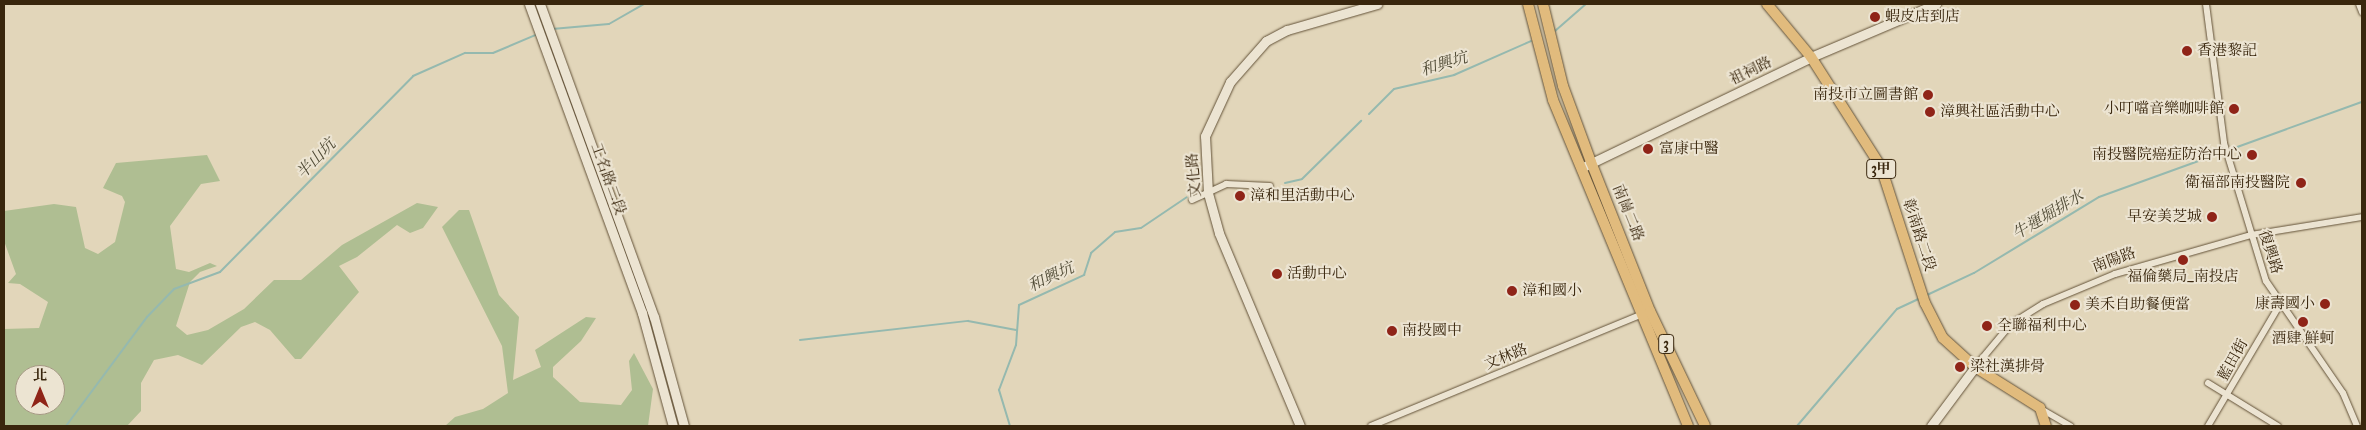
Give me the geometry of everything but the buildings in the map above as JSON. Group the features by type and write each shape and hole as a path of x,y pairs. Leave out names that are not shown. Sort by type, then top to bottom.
{"main road":[{"name":"南崗二路","path":"1528,4 1553,100 1639,315 1688,426"},
{"name":"南崗二路","path":"1543,4 1563,86 1591,162 1650,311 1705,426"},
{"name":"彰南路二段","path":"1767,4 1811,57 1881,167 1924,299 1943,338 1974,367 2040,408"},
{"path":"2040,408 2046,426"}],"street":[{"name":"工名路二段","path":"529,4 663,364"},
{"name":"工名路二段","path":"540,4 663,364"},
{"name":"文化路","path":"1300,426 1219,233 1208,193 1204,160 1208,124 1252,54 1287,30 1378,4"},
{"name":"祖祠路","path":"1580,168 1811,57 1936,4"},
{"name":"復興路","path":"2206,4 2224,144 2251,235 2279,306 2338,385 2357,426"},
{"path":"2359,4 2362,12"},
{"path":"1192,200 1226,184 1270,186"},
{"name":"南陽路","path":"1931,426 1974,367 2011,324 2043,304 2184,251 2251,235 2362,218"},
{"name":"藍田街","path":"2208,426 2279,306"},
{"name":"文林路","path":"1371,426 1650,311"},
{"path":"663,364 684,426"},
{"path":"2208,383 2278,426"},
{"path":"670,387 673,426"},
{"path":"2040,408 2071,426"}],"green space":[{"path":"207,155 220,181 201,184 170,226 176,269 189,272 210,263 217,266 200,272 190,282 176,326 187,335 208,330 244,309 274,280 301,280 342,245 417,203 438,207 423,228 410,233 397,225 357,257 339,266 359,292 301,359 295,359 270,330 255,322 241,327 202,365 178,355 154,360 141,383 141,411 127,426 4,426 4,329 39,328 48,302 20,284 8,283 16,274 4,241 4,211 54,204 76,207 85,248 98,254 115,242 125,202 122,196 103,188 116,163"},
{"path":"459,210 469,210 499,295 519,317 513,380 541,367 535,350 586,317 596,318 581,341 553,367 553,377 580,402 621,405 632,390 629,361 634,353 653,389 648,426 445,426 455,417 483,409 508,393 502,346 442,227"}],"waterway":[{"name":"半山坑","path":"552,29 609,24 644,4"},
{"name":"和興坑","path":"1555,31 1586,4"},
{"name":"半山坑","path":"66,426 147,317 174,289 220,272 413,76 465,53 493,53 538,34"},
{"name":"和興坑","path":"1369,114 1394,89 1454,75 1531,41"},
{"name":"牛運堀排水","path":"1927,295 1974,273 2099,197 2362,102"},
{"name":"和興坑","path":"1285,183 1302,179 1361,121"},
{"name":"和興坑","path":"1010,426 999,390 1016,345 1019,305 1084,275 1091,253 1115,232 1141,228 1187,197"},
{"name":"牛運堀排水","path":"1797,426 1897,309 1921,298"},
{"path":"800,340 968,321 1016,330"}],"place":[{"name":"蝦皮店到店","path":"1875,17"},
{"name":"香港黎記","path":"2187,51"},
{"name":"南投市立圖書館","path":"1928,95"},
{"name":"小叮噹音樂咖啡館","path":"2234,109"},
{"name":"漳興社區活動中心","path":"1930,112"},
{"name":"富康中醫","path":"1648,149"},
{"name":"南投醫院癌症防治中心","path":"2252,155"},
{"name":"衛福部南投醫院","path":"2301,183"},
{"name":"漳和里活動中心","path":"1240,196"},
{"name":"早安美芝城","path":"2212,217"},
{"name":"福倫藥局_南投店","path":"2183,260"},
{"name":"活動中心","path":"1277,274"},
{"name":"漳和國小","path":"1512,291"},
{"name":"康壽國小","path":"2325,304"},
{"name":"美禾自助餐便當","path":"2075,305"},
{"name":"酒肆 鮮蚵","path":"2303,322"},
{"name":"全聯福利中心","path":"1987,326"},
{"name":"南投國中","path":"1392,331"},
{"name":"梁社漢排骨","path":"1960,367"}]}
